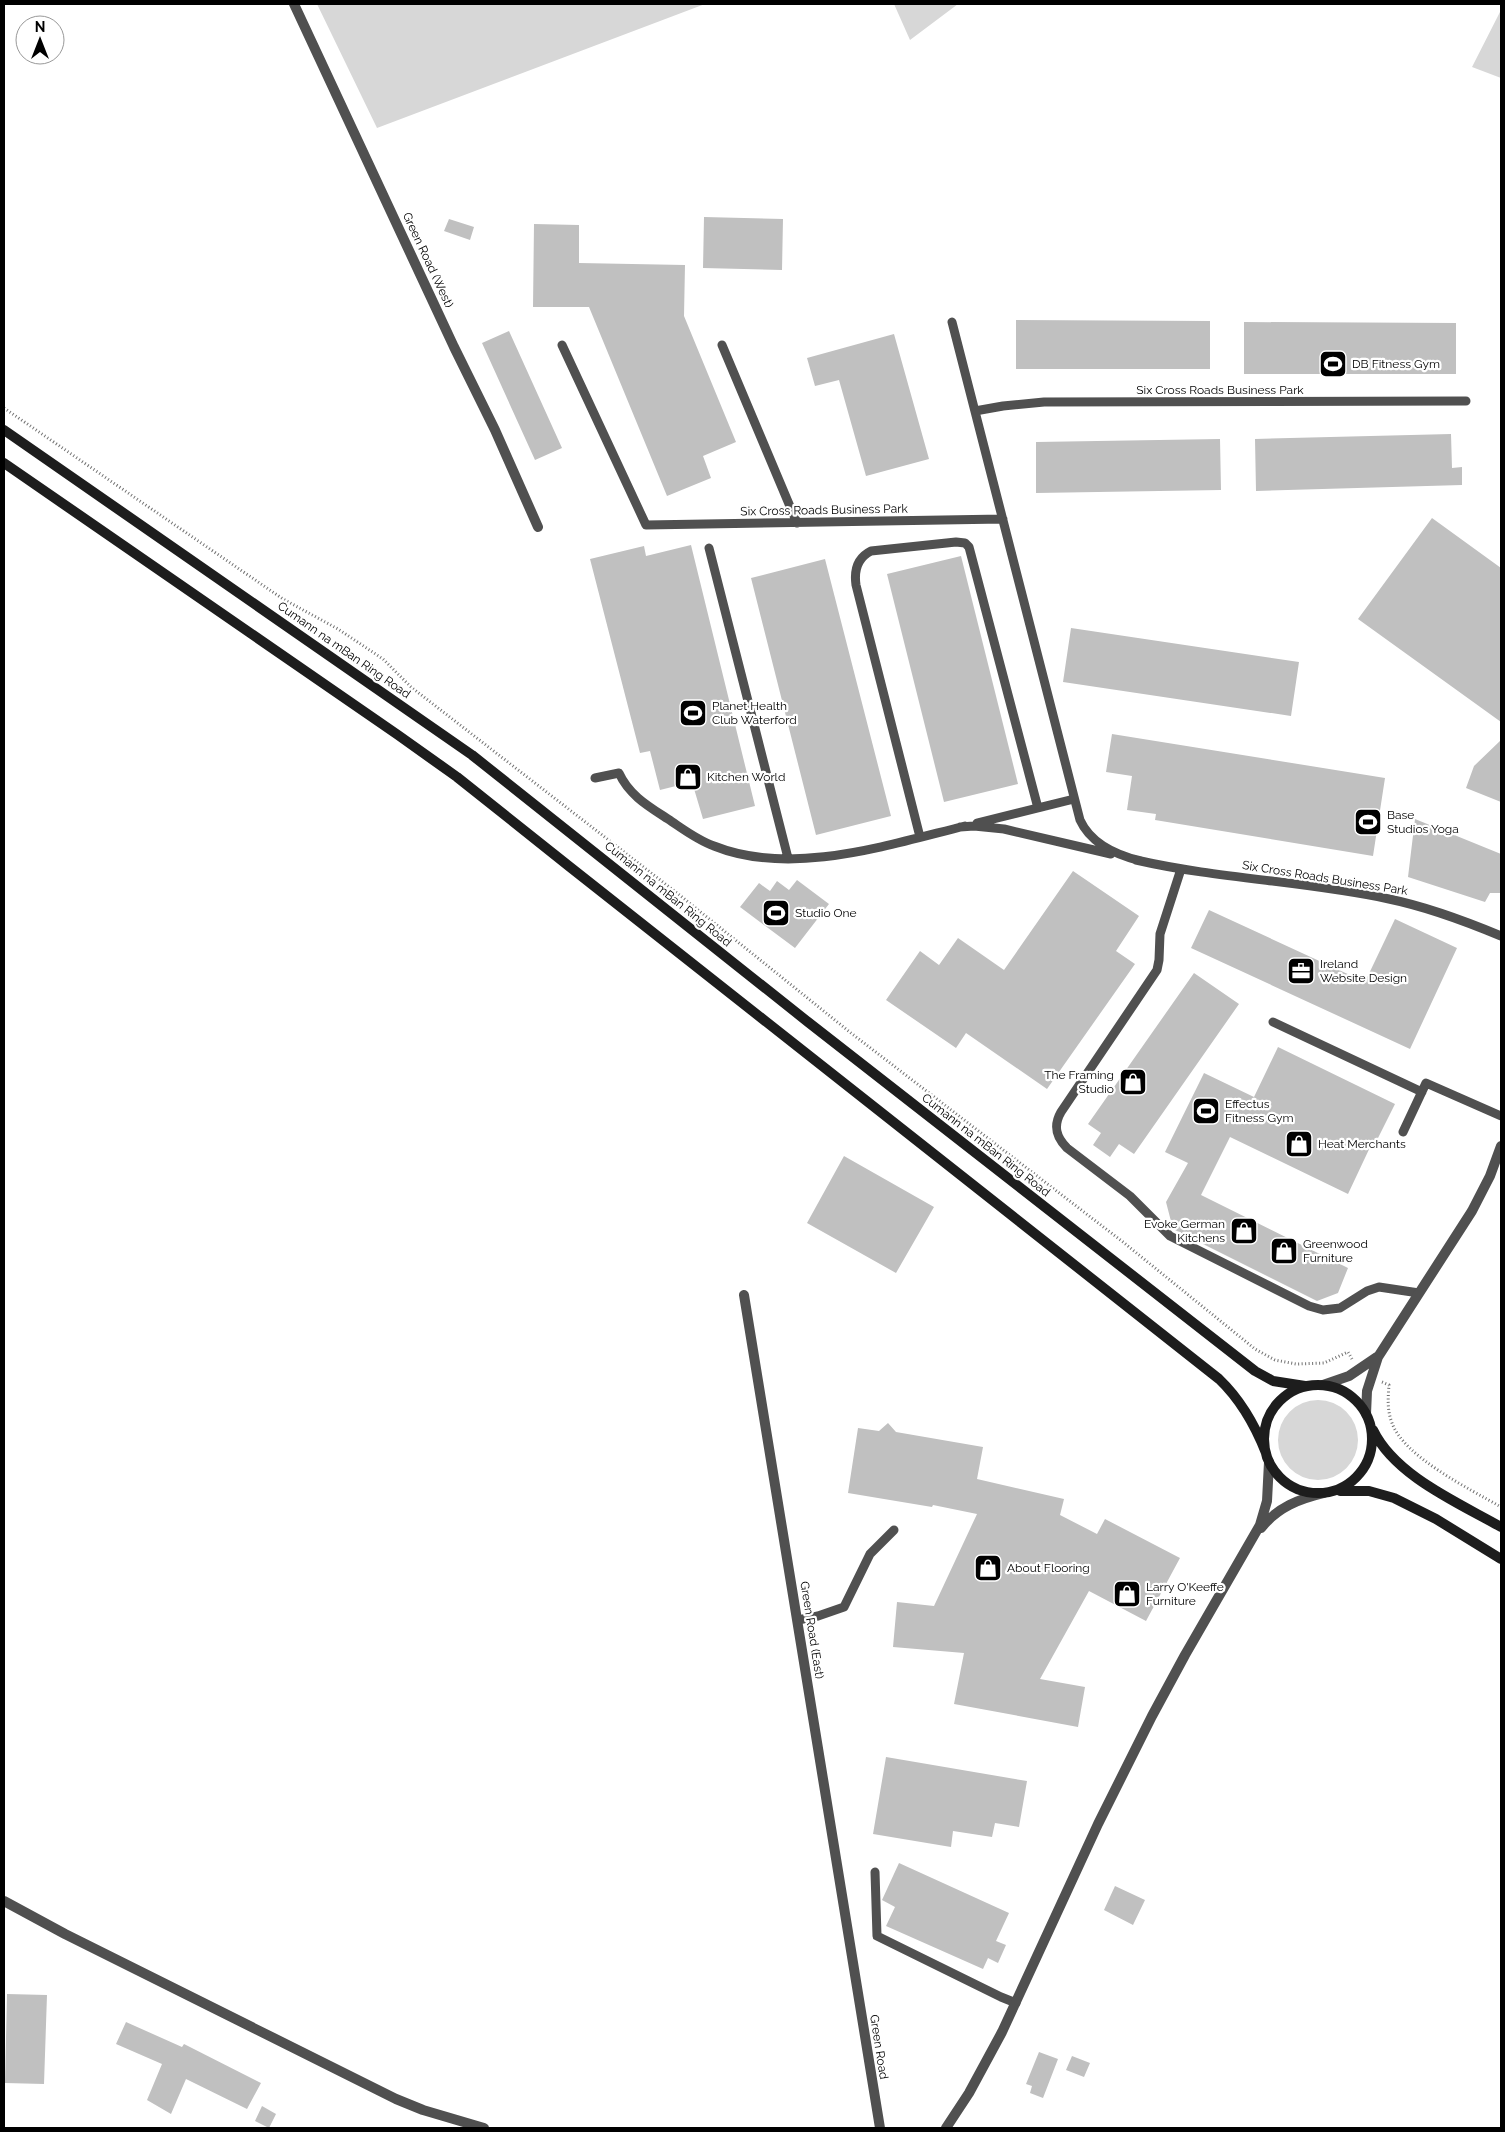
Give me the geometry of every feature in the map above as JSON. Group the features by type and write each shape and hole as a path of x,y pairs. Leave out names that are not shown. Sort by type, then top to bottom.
{"main road":[{"name":"Cumann na mBan Ring Road","path":"4,430 472,756 1255,1371 1273,1381 1305,1386"},
{"path":"4,463 398,735 555,855 1219,1379 1233,1393 1249,1417 1267,1458 1280,1478 1288,1484 1305,1492 1369,1491 1394,1498 1436,1519 1501,1559"},
{"path":"1267,1458 1264,1434 1269,1416 1280,1400 1305,1386 1323,1385 1340,1390 1348,1394 1366,1414 1382,1446 1399,1465 1425,1483 1501,1527"},
{"path":"1327,1492 1352,1481 1365,1466 1372,1447 1371,1427"}],"street":[{"name":"Green Road (West)","path":"294,4 454,347 496,430 538,527"},
{"path":"1366,1414 1367,1391 1378,1357 1472,1211 1501,1146"},
{"name":"Green Road (East)","path":"744,1295 854,1970"},
{"path":"1323,1385 1360,1370 1378,1357"},
{"path":"946,2128 986,2065 1122,1774 1185,1655 1264,1516 1267,1500 1267,1458"},
{"path":"1254,1536 1270,1518 1286,1506 1327,1492"},
{"path":"4,1901 65,1934 388,2095 423,2110 484,2128"},
{"name":"Green Road","path":"854,1970 880,2128"}],"lane":[{"name":"Six Cross Roads Business Park","path":"952,322 1082,824 1093,839 1115,853 1141,861"},
{"name":"Six Cross Roads Business Park","path":"562,345 646,525 1003,519"},
{"path":"722,345 797,523"},
{"name":"Six Cross Roads Business Park","path":"975,411 1031,403 1466,402"},
{"path":"920,837 856,585 856,573 861,558 867,553 877,550 956,542 962,542 969,547 1038,808"},
{"path":"709,548 788,858"},
{"name":"Six Cross Roads Business Park","path":"595,778 619,773 628,788 645,804 700,840 735,852 788,858 852,854 1074,799"},
{"name":"Six Cross Roads Business Park","path":"960,827 974,826 1004,829 1181,869 1387,899 1443,914 1501,936"},
{"path":"1181,869 1162,928 1157,970 1060,1112 1056,1128 1059,1138 1068,1148 1130,1196 1170,1236 1309,1306 1323,1310 1340,1308 1379,1287 1419,1293"},
{"path":"1273,1022 1422,1092"},
{"path":"1403,1132 1426,1083 1501,1116"},
{"path":"798,1620 818,1616 844,1607 870,1554 894,1530"},
{"path":"875,1872 877,1936 1016,2003"}],"path":[{"path":"4,408 283,599 338,629 383,659 411,687 669,887 851,1033 1123,1242 1256,1349 1275,1360 1296,1364 1324,1363 1348,1352 1360,1370"},
{"path":"1371,1378 1390,1385 1388,1410 1392,1425 1402,1442 1435,1467 1501,1507"}],"shaded area":[{"path":"317,4 705,4 377,128"},
{"path":"894,4 958,4 910,40"},
{"path":"1501,10 1501,78 1472,67"},
{"path":"1318,1400 1333,1403 1346,1412 1355,1425 1358,1440 1355,1455 1346,1468 1333,1477 1318,1480 1303,1477 1290,1468 1281,1455 1278,1440 1281,1425 1290,1412 1303,1403"}],"building":[{"path":"704,217 783,219 782,270 703,268"},
{"path":"449,219 474,227 470,240 444,231"},
{"path":"534,224 579,225 579,263 685,265 684,316 736,442 703,456 711,478 667,496 589,307 533,307"},
{"path":"1016,320 1210,321 1210,369 1016,369"},
{"path":"1244,322 1456,323 1456,374 1244,374"},
{"path":"509,331 562,448 535,460 482,343"},
{"path":"894,334 929,459 866,476 839,380 815,386 807,358"},
{"path":"1451,434 1452,468 1462,467 1462,485 1256,491 1255,439"},
{"path":"1220,439 1221,490 1036,493 1036,442"},
{"path":"1432,518 1501,568 1501,722 1358,619"},
{"path":"691,545 755,806 703,819 692,782 660,790 650,751 640,753 590,559 644,546 646,556"},
{"path":"961,556 1018,784 944,802 887,574"},
{"path":"825,559 891,816 816,835 751,578"},
{"path":"1071,628 1299,662 1291,716 1063,682"},
{"path":"1112,734 1385,778 1373,856 1155,820 1156,814 1127,810 1132,776 1106,772"},
{"path":"1501,740 1501,802 1466,788 1474,766"},
{"path":"1415,819 1501,854 1501,893 1490,893 1485,902 1408,877"},
{"path":"1073,871 1139,916 1116,951 1135,964 1047,1089 966,1033 956,1048 886,1000 920,951 939,965 958,938 1004,970"},
{"path":"797,880 829,904 795,948 740,907 759,883 770,891 777,881 789,890"},
{"path":"1209,910 1365,982 1395,919 1457,948 1410,1049 1191,948"},
{"path":"1194,973 1239,1004 1134,1154 1119,1144 1110,1157 1093,1145 1101,1133 1088,1124"},
{"path":"1278,1047 1395,1104 1375,1144 1372,1143 1348,1194 1230,1137 1201,1195 1348,1268 1338,1293 1317,1301 1173,1229 1166,1202 1188,1163 1165,1152 1204,1073 1254,1097"},
{"path":"844,1156 934,1207 896,1273 807,1223"},
{"path":"888,1423 896,1432 983,1447 977,1479 1064,1499 1060,1515 1097,1534 1105,1519 1180,1558 1146,1621 1089,1591 1040,1679 1085,1687 1078,1727 954,1704 964,1653 893,1647 897,1602 934,1606 977,1514 933,1505 932,1507 848,1493 858,1428 879,1431"},
{"path":"886,1757 1027,1781 1019,1827 995,1823 992,1837 953,1831 951,1847 873,1834"},
{"path":"899,1863 1009,1913 996,1941 1006,1945 998,1963 988,1958 983,1969 886,1926 895,1907 882,1900"},
{"path":"1115,1886 1145,1900 1133,1925 1104,1910"},
{"path":"7,1994 47,1995 44,2084 5,2083"},
{"path":"126,2022 182,2047 184,2044 261,2083 247,2109 186,2079 171,2114 147,2100 162,2064 116,2044"},
{"path":"1039,2052 1058,2059 1043,2098 1030,2093 1032,2086 1026,2084"},
{"path":"1072,2056 1090,2063 1084,2077 1066,2070"},
{"path":"262,2106 276,2114 269,2128 255,2121"}],"place":[{"name":"DB Fitness Gym","path":"1333,364"},
{"name":"Planet Health Club Waterford","path":"693,713"},
{"name":"Kitchen World","path":"688,777"},
{"name":"Base Studios Yoga","path":"1368,822"},
{"name":"Studio One","path":"776,913"},
{"name":"Ireland Website Design","path":"1301,971"},
{"name":"The Framing Studio","path":"1133,1082"},
{"name":"Effectus Fitness Gym","path":"1206,1111"},
{"name":"Heat Merchants","path":"1299,1144"},
{"name":"Evoke German Kitchens","path":"1244,1231"},
{"name":"Greenwood Furniture","path":"1284,1251"},
{"name":"About Flooring","path":"988,1568"},
{"name":"Larry O'Keeffe Furniture","path":"1127,1594"}]}
